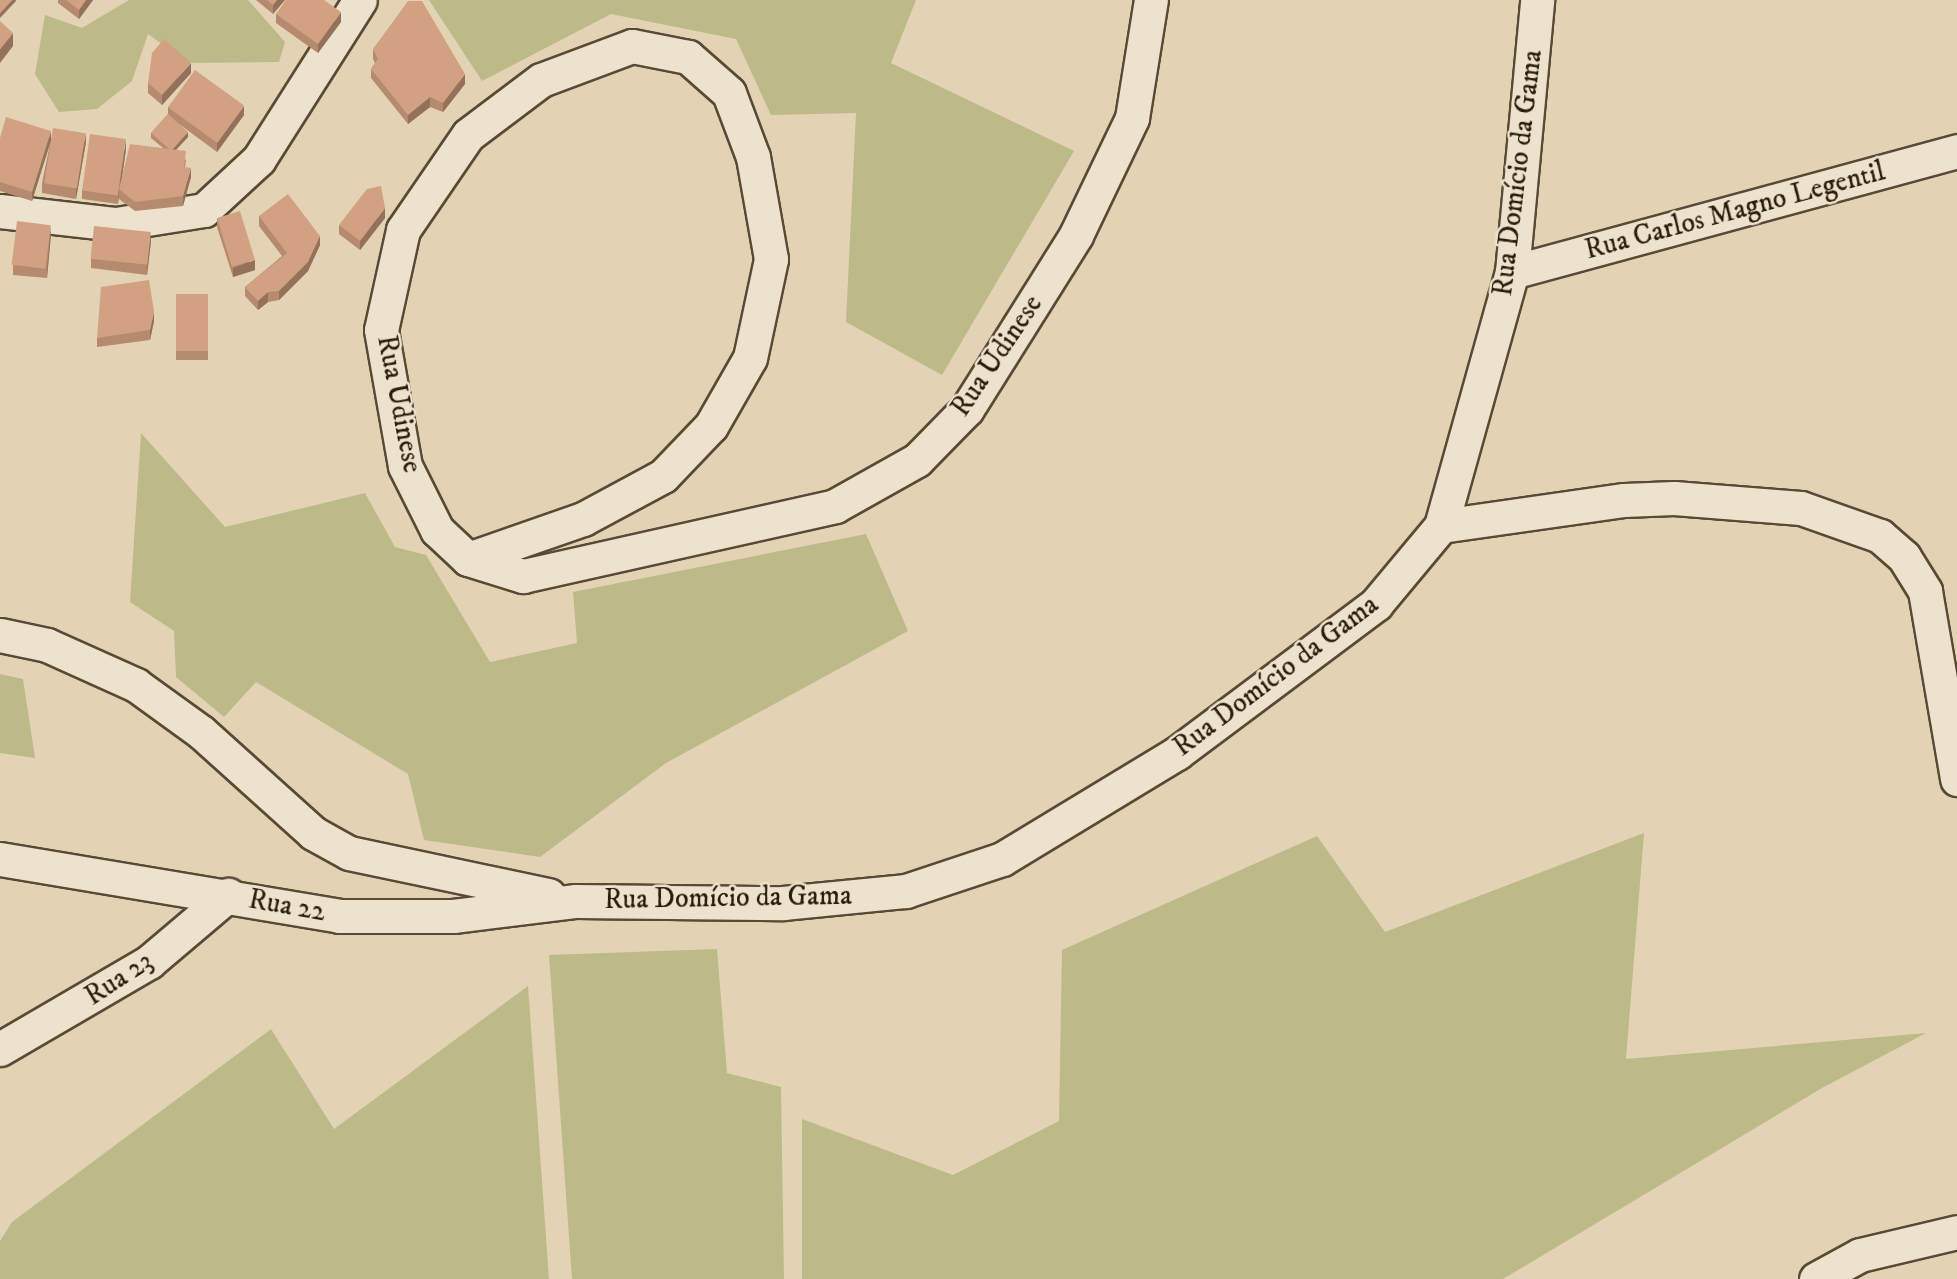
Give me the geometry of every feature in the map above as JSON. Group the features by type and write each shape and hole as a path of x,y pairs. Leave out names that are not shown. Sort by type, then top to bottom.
{"street":[{"path":"0,211 116,224 204,210 259,159 360,0"},
{"name":"Rua Udinese","path":"468,559 583,519 663,476 711,425 750,358 771,259 753,157 729,93 688,57 632,46 541,80 468,135 403,230 381,330 405,466 437,530 468,559 523,576 835,506 917,460 967,409 1076,235 1132,118 1151,0"},
{"name":"Rua Domício da Gama","path":"576,901 783,903 906,891 1002,859 1177,753 1365,612 1441,526 1512,272 1537,0"},
{"name":"Rua Carlos Magno Legentil","path":"1512,272 1957,151"},
{"path":"1441,526 1624,500 1674,498 1801,508 1880,536 1905,557 1925,591 1955,768"},
{"path":"0,635 47,645 136,685 201,732 313,833 349,853 576,901"},
{"name":"Rua 22","path":"0,859 228,895 339,916 453,916 576,901"},
{"name":"Rua 23","path":"0,1049 149,962 228,895"},
{"path":"1816,1279 1860,1255 1957,1233"}],"shaded area":[{"path":"129,0 248,0 285,42 279,62 188,63 148,34 132,81 97,109 59,112 35,74 45,15 82,28"},
{"path":"429,0 916,0 891,63 1074,151 942,375 846,322 856,113 771,115 736,39 611,14 482,81"},
{"path":"141,433 225,527 365,493 395,547 426,555 490,662 577,643 573,592 866,534 908,631 666,763 540,857 424,840 408,774 256,682 224,717 176,677 174,631 130,602"},
{"path":"0,674 23,679 35,758 0,753"},
{"path":"1644,833 1626,1059 1926,1033 1822,1088 1503,1279 802,1279 802,1119 953,1175 1059,1121 1062,950 1317,836 1385,932"},
{"path":"717,949 727,1073 781,1087 784,1279 572,1279 549,955"},
{"path":"528,986 549,1279 0,1279 0,1241 12,1222 271,1029 334,1129"}],"building":[{"path":"0,0 12,0 0,13"},
{"path":"66,0 86,0 79,10"},
{"path":"286,0 324,0 341,12 318,44 276,14"},
{"path":"408,1 422,1 465,74 443,103 430,97 408,115 371,69 378,59 373,49"},
{"path":"0,21 13,33 0,49"},
{"path":"164,39 191,63 162,95 148,83 152,53"},
{"path":"195,70 244,106 217,143 168,107"},
{"path":"168,114 188,132 173,149 169,149 151,133"},
{"path":"6,117 51,131 32,192 0,182 0,138"},
{"path":"53,128 86,133 77,188 44,183"},
{"path":"90,134 126,139 118,195 82,190"},
{"path":"130,144 186,151 184,167 191,168 183,196 135,202 119,189"},
{"path":"381,186 385,208 360,241 339,225 367,189"},
{"path":"288,194 320,236 308,262 279,291 268,292 258,301 245,287 287,253 259,216"},
{"path":"240,211 255,260 232,267 217,218"},
{"path":"17,221 51,225 45,269 12,265"},
{"path":"94,226 151,232 147,265 91,259"},
{"path":"149,280 154,311 150,330 97,338 101,287"},
{"path":"176,294 208,294 208,351 176,351"}]}
